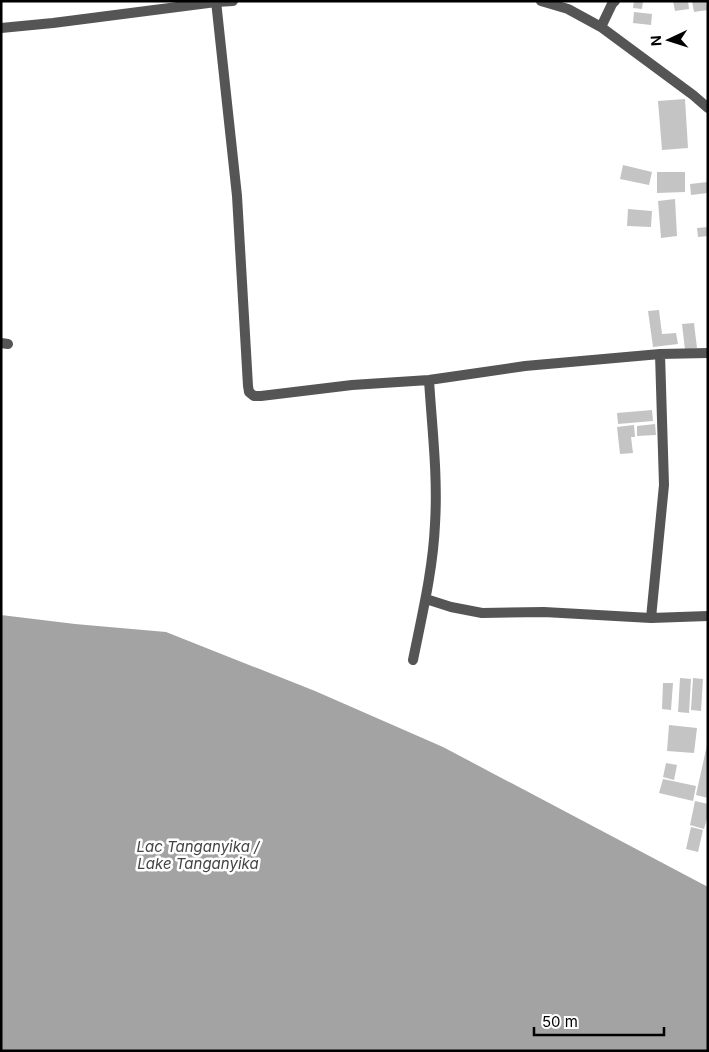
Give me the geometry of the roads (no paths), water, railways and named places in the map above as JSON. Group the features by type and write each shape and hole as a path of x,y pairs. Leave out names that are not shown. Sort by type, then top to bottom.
{"street":[{"path":"1,28 232,1"},
{"path":"542,1 568,9 601,27 708,108"},
{"path":"601,27 615,1"},
{"path":"216,2 237,196 246,367 248,386 254,396 352,385 429,380 525,366 660,354 708,353"},
{"path":"651,618 664,485 660,354"},
{"path":"413,660 432,564 435,525 436,482 429,380"},
{"path":"426,598 451,607 482,613 544,612 651,618 708,616"}],"water":[{"name":"Lac Tanganyika / Lake Tanganyika","path":"1,615 166,632 315,691 443,747 708,887 708,1051 1,1051"}]}
